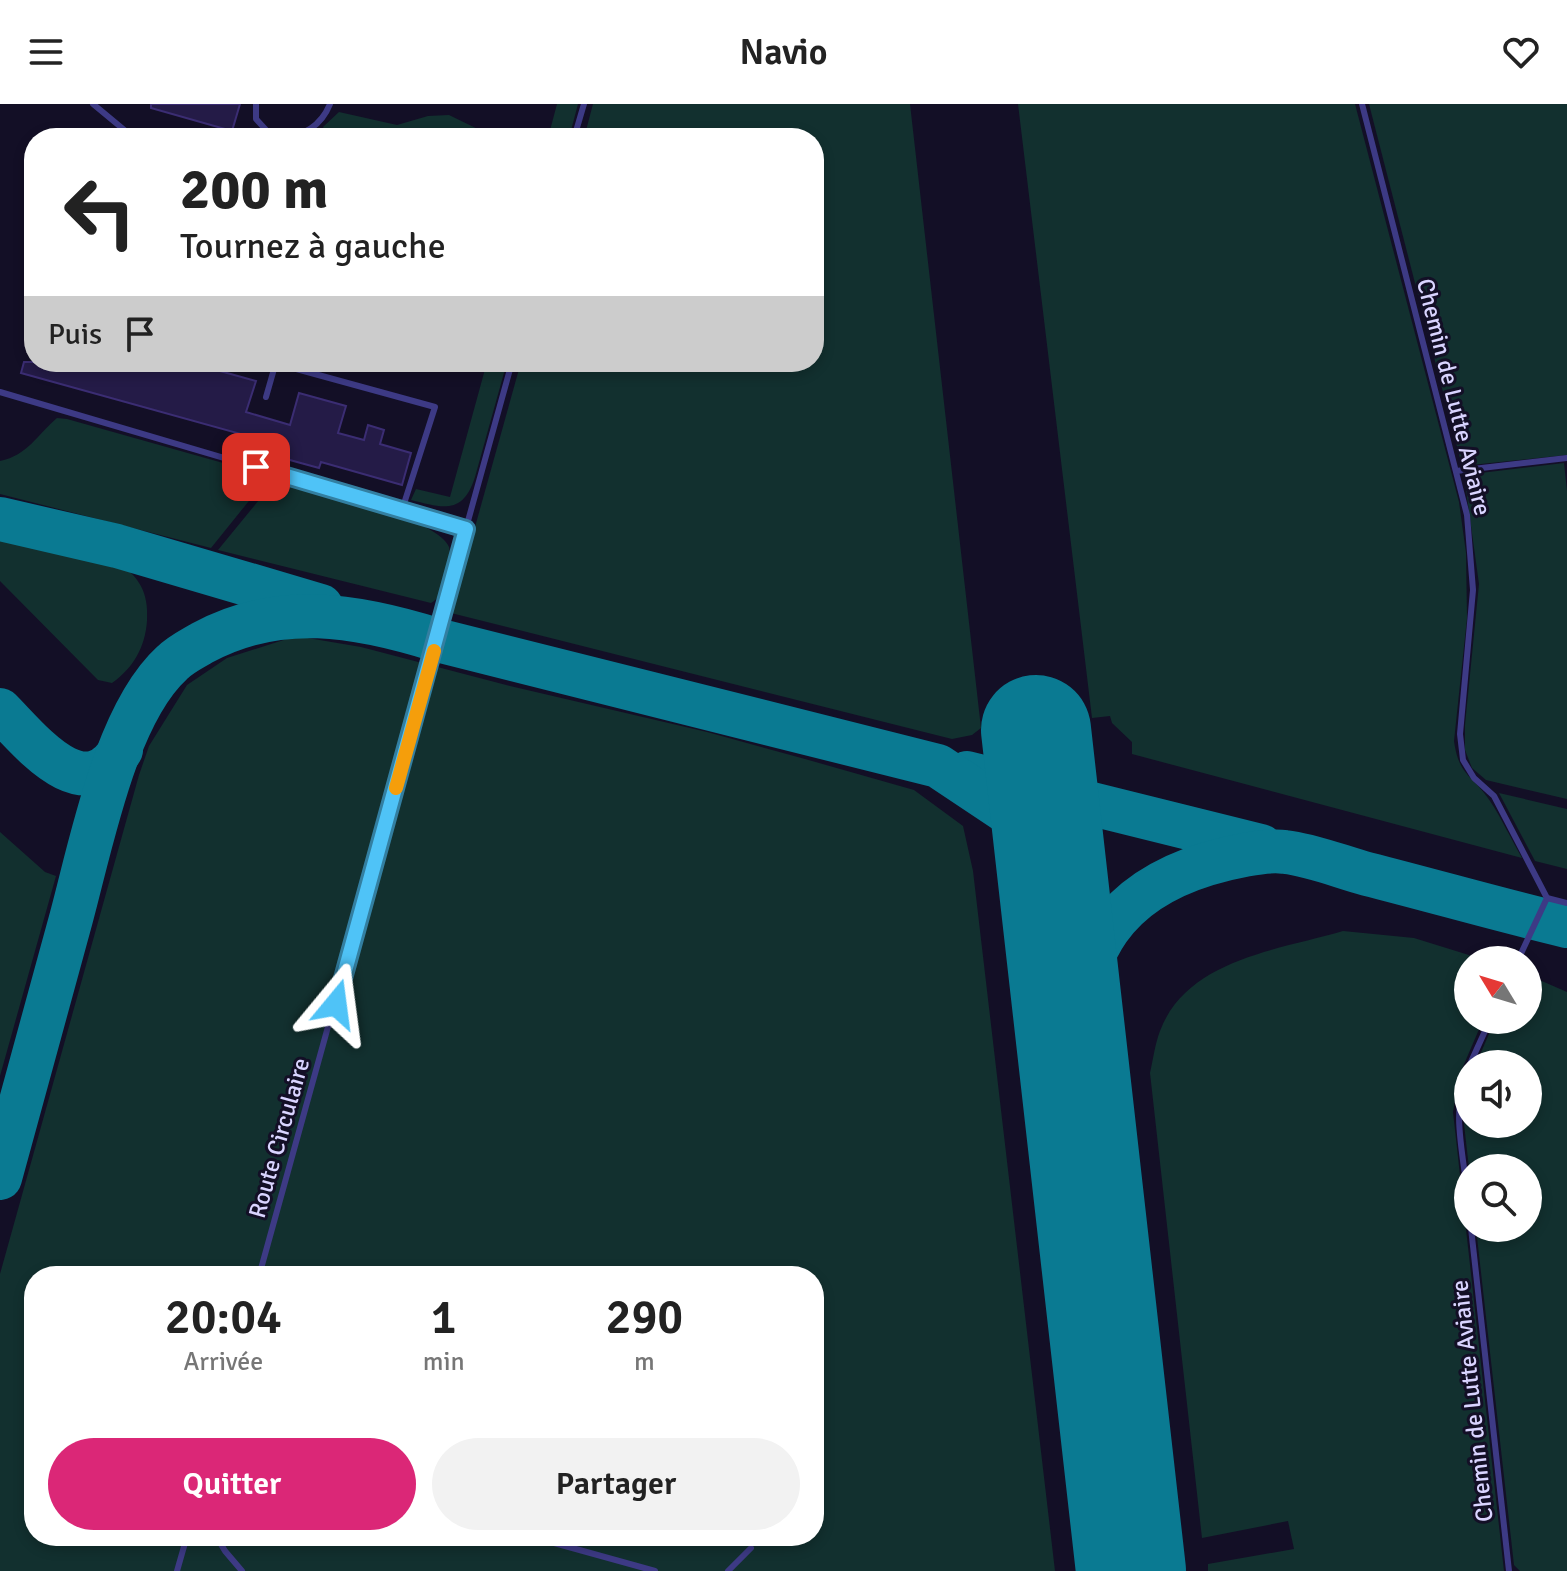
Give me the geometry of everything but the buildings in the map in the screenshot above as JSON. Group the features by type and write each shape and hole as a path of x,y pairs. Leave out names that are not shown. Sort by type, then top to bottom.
{"lane":[{"path":"93,104 122,128"},
{"path":"256,104 256,119 264,128"},
{"path":"312,128 330,104"},
{"path":"577,128 584,104"},
{"name":"Chemin de Lutte Aviaire","path":"1362,104 1467,515 1473,590 1460,734 1463,760 1474,778 1494,796 1547,898"},
{"path":"266,397 272,372"},
{"path":"310,372 435,407 402,510"},
{"name":"Route Circulaire","path":"262,1266 509,372"},
{"path":"0,392 466,529"},
{"path":"1456,471 1567,458"},
{"path":"1525,946 1547,898 1567,903"},
{"name":"Chemin de Lutte Aviaire","path":"1473,1242 1509,1571"},
{"path":"177,1571 184,1546"},
{"path":"222,1546 242,1571"},
{"path":"565,1546 655,1571"},
{"path":"728,1571 751,1548"}],"green space":[{"path":"557,104 578,104 572,128 551,128"},
{"path":"593,104 910,104 981,728 972,735 952,739 451,613 518,372 824,372 824,128 587,128"},
{"path":"1018,104 1355,104 1459,502 1466,553 1467,618 1454,741 1456,753 1463,769 1484,792 1522,858 1132,754 1132,742 1112,723 1110,716 1092,718"},
{"path":"1369,104 1567,104 1567,455 1462,466"},
{"path":"339,112 397,125 428,116 449,115 476,128 324,128"},
{"path":"484,372 504,372 475,477 464,498 450,506 411,500 416,489 450,497"},
{"path":"57,418 269,476 211,548 0,494 0,461 25,449"},
{"path":"1564,463 1567,491 1567,799 1486,780 1472,768 1465,750 1479,584 1464,475"},
{"path":"277,478 371,505 422,525 440,536 450,553 441,593 431,603 218,550"},
{"path":"0,529 88,551 132,573 146,601 144,640 132,664 112,683 98,680 0,581"},
{"path":"296,636 361,647 707,732 914,790 963,826 973,871 1055,1571 0,1571 0,1274 139,775 149,746 187,685 227,658"},
{"path":"1499,793 1567,809 1567,869 1535,861"},
{"path":"0,832 45,872 56,876 0,1076"},
{"path":"1343,931 1414,938 1454,950 1454,1034 1477,1034 1470,1050 1454,1050 1453,1112 1458,1154 1454,1154 1454,1242 1467,1242 1504,1571 1208,1571 1208,1564 1294,1549 1288,1521 1202,1538 1150,1073 1160,1031 1173,1007 1191,988 1213,973 1264,952"},
{"path":"1542,981 1567,992 1567,1571 1520,1571 1514,1565 1478,1242 1542,1242 1542,1154 1467,1154 1466,1138 1542,1138 1542,1050 1482,1050 1489,1034 1542,1034"}],"taxiway":[{"path":"0,519 117,546 321,606"},
{"path":"0,1178 107,786 134,716 152,686 179,657 231,630 260,621 318,616 377,624 938,766 1016,818 1036,836 1047,859 1055,895"},
{"path":"0,710 41,752 74,772 90,773 106,767 121,750"},
{"path":"967,773 1261,846"},
{"path":"1072,1043 1085,980 1108,930 1126,909 1148,891 1175,876 1225,859 1277,851 1316,858 1567,926"}],"runway":[{"path":"1036,730 1131,1571"}],"slow traffic":[{"path":"396,788 434,651"}],"route":[{"path":"256,467 466,529 336,1004"}]}
